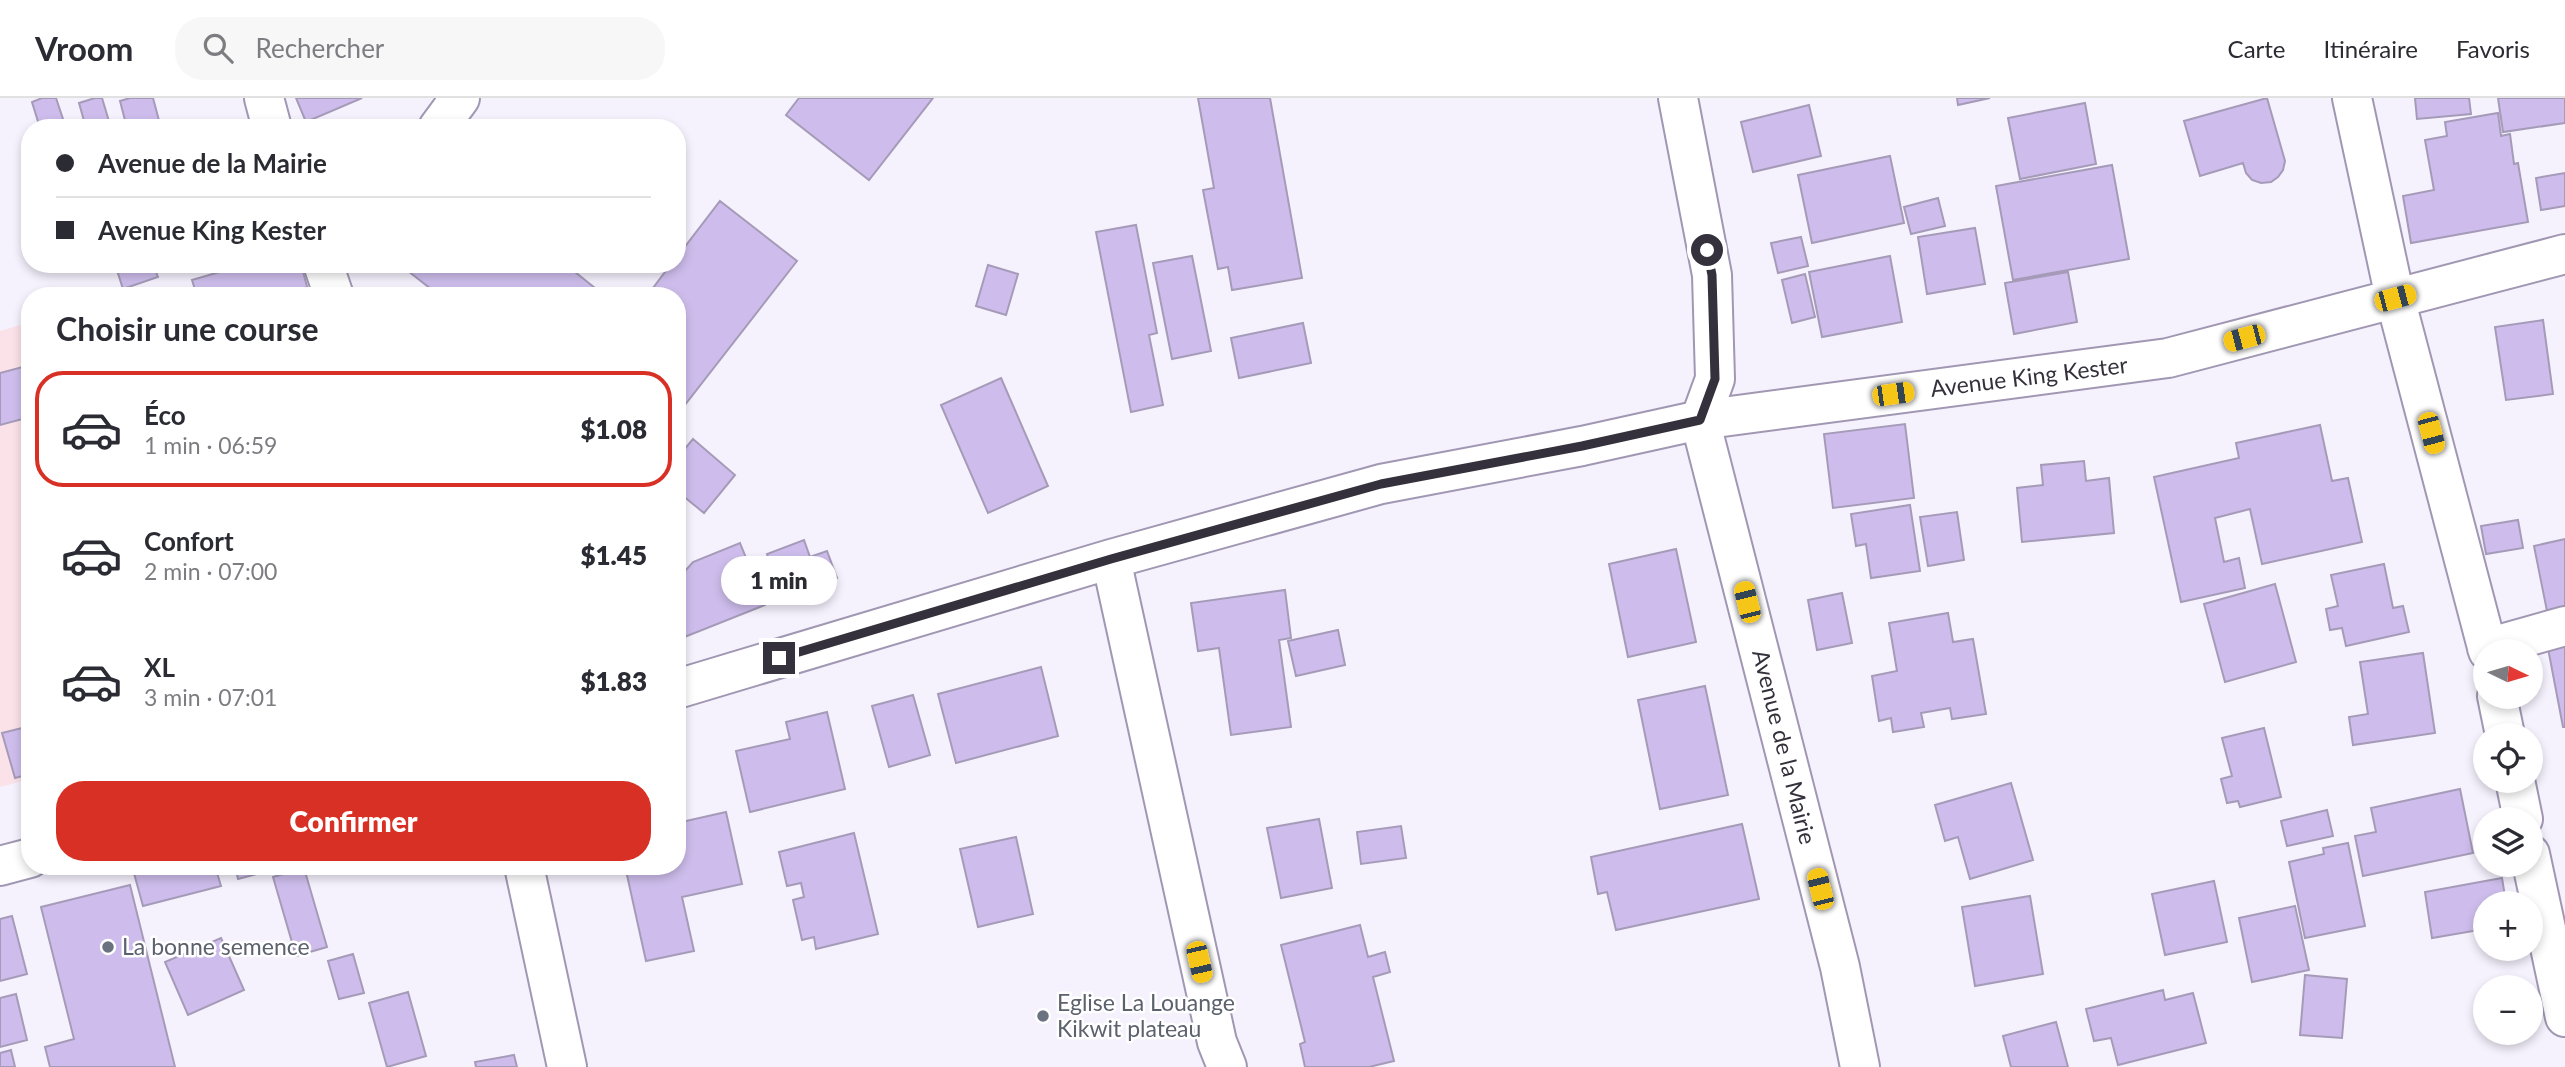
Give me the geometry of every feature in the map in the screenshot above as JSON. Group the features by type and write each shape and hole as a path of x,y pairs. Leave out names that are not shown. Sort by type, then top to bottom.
{"street":[{"path":"264,98 270,119"},
{"path":"445,119 460,98"},
{"path":"1678,98 1712,275 1715,379 1700,420"},
{"path":"2352,98 2395,298 2484,639"},
{"name":"Avenue King Kester","path":"686,685 1111,559 1381,484 1582,446 1700,420 2168,358 2565,254"},
{"name":"Avenue de la Mairie","path":"1700,420 1840,967 1860,1067"},
{"path":"1111,559 1217,1042 1227,1067"},
{"path":"2521,639 2565,626"},
{"path":"0,866 21,860"},
{"path":"526,875 567,1067"},
{"path":"2535,877 2565,1017"}],"shaded area":[{"path":"21,325 21,781 0,787 0,331"}],"building":[{"path":"42,98 56,98 63,119 37,119 32,102"},
{"path":"102,98 108,119 83,119 79,103"},
{"path":"153,98 159,119 125,119 120,101"},
{"path":"296,98 362,98 313,119 305,119"},
{"path":"799,98 933,98 869,180 786,115"},
{"path":"1198,98 1270,98 1302,278 1232,290 1228,267 1218,269 1203,190 1214,188"},
{"path":"1957,98 1990,98 1958,105"},
{"path":"2267,98 2285,161 2278,177 2271,182 2252,180 2243,163 2200,176 2184,121"},
{"path":"2415,98 2469,98 2471,114 2417,119"},
{"path":"2498,98 2565,98 2565,123 2503,132"},
{"path":"2085,103 2096,164 2020,179 2008,118"},
{"path":"1809,105 1821,156 1753,172 1741,122"},
{"path":"2498,113 2501,136 2510,134 2514,164 2518,163 2528,222 2411,243 2403,196 2434,190 2425,140 2447,136 2445,122"},
{"path":"1890,156 1904,223 1812,243 1798,175"},
{"path":"2112,165 2129,259 2013,280 1996,186"},
{"path":"2565,173 2565,206 2541,210 2536,178"},
{"path":"1938,198 1945,226 1911,234 1904,207"},
{"path":"720,201 797,261 686,403 686,287 654,287 664,273 686,273 686,245"},
{"path":"1136,225 1157,333 1149,335 1163,405 1131,412 1096,232"},
{"path":"1975,228 1985,284 1927,294 1918,237"},
{"path":"1801,237 1808,266 1778,273 1771,243"},
{"path":"1192,256 1211,351 1172,359 1153,263"},
{"path":"1890,256 1902,322 1822,337 1809,272"},
{"path":"988,265 1018,274 1006,315 976,306"},
{"path":"2068,272 2077,322 2014,334 2005,283"},
{"path":"118,273 156,273 158,277 129,287 122,287"},
{"path":"216,273 303,273 307,287 194,287 192,280"},
{"path":"411,273 576,273 594,287 428,287"},
{"path":"1805,274 1815,317 1792,323 1782,280"},
{"path":"2543,320 2553,394 2506,400 2495,327"},
{"path":"1303,323 1311,363 1239,378 1231,338"},
{"path":"21,367 21,419 0,425 0,373"},
{"path":"1001,378 1048,486 988,513 941,405"},
{"path":"1905,424 1914,498 1833,508 1824,434"},
{"path":"2320,425 2332,481 2348,478 2362,542 2262,564 2250,509 2215,518 2224,562 2239,558 2245,588 2181,602 2154,477 2239,458 2236,443"},
{"path":"693,439 735,475 704,513 686,498 686,447"},
{"path":"2084,461 2086,481 2109,478 2114,533 2022,542 2017,488 2043,485 2041,465"},
{"path":"1910,505 1920,571 1871,578 1866,544 1856,546 1851,514"},
{"path":"1957,512 1964,560 1928,566 1920,517"},
{"path":"2518,520 2523,548 2486,554 2481,526"},
{"path":"2565,539 2565,607 2547,611 2534,546"},
{"path":"804,540 810,557 827,551 837,578 783,597 767,554"},
{"path":"740,543 765,605 686,636 686,570 693,562"},
{"path":"1676,549 1696,642 1628,657 1609,564"},
{"path":"2384,564 2393,608 2403,606 2409,632 2346,646 2342,628 2330,630 2326,609 2338,606 2331,575"},
{"path":"2275,584 2296,662 2225,682 2204,604"},
{"path":"1285,590 1291,638 1279,640 1291,727 1231,735 1219,648 1198,651 1191,603"},
{"path":"1842,593 1852,643 1817,650 1808,600"},
{"path":"1948,613 1953,642 1973,639 1986,714 1952,719 1950,708 1921,713 1924,727 1893,732 1891,718 1879,721 1872,676 1897,671 1889,623"},
{"path":"1338,630 1345,665 1296,676 1288,641"},
{"path":"2565,640 2565,727 2563,727 2547,643"},
{"path":"2423,653 2435,733 2353,745 2349,717 2368,714 2360,662"},
{"path":"1041,667 1058,736 956,763 938,694"},
{"path":"1705,686 1728,795 1660,809 1638,700"},
{"path":"913,695 930,755 889,767 872,706"},
{"path":"827,712 845,789 750,812 736,751 790,739 786,722"},
{"path":"21,728 21,776 15,778 2,733"},
{"path":"2264,728 2281,797 2240,807 2238,801 2227,803 2221,779 2232,776 2222,738"},
{"path":"2011,783 2033,860 1970,879 1958,837 1945,841 1935,805"},
{"path":"2460,789 2473,853 2363,876 2355,836 2376,832 2371,808"},
{"path":"2327,810 2333,836 2287,846 2281,821"},
{"path":"726,812 742,884 682,897 694,951 646,961 627,875 686,875 686,821"},
{"path":"1319,819 1332,888 1281,898 1267,828"},
{"path":"1742,824 1759,899 1616,930 1607,892 1598,894 1591,857"},
{"path":"1401,826 1406,858 1361,864 1357,832"},
{"path":"854,833 878,934 816,949 814,937 802,940 793,900 804,897 801,883 787,886 779,852"},
{"path":"1016,837 1033,914 978,927 960,849"},
{"path":"2348,843 2365,926 2305,938 2289,862 2324,854 2323,848"},
{"path":"134,875 218,875 221,886 143,906"},
{"path":"237,875 253,875 238,879"},
{"path":"306,875 327,947 296,956 273,877"},
{"path":"2502,878 2504,891 2473,891 2473,931 2432,938 2425,892"},
{"path":"2214,881 2227,942 2165,955 2152,894"},
{"path":"130,885 175,1067 50,1067 45,1047 74,1039 41,907"},
{"path":"2030,896 2043,974 1975,986 1962,907"},
{"path":"2295,906 2309,970 2252,982 2239,918"},
{"path":"12,916 27,974 0,981 0,919"},
{"path":"1360,925 1368,957 1385,952 1390,972 1373,977 1394,1061 1369,1067 1305,1067 1300,1044 1305,1042 1281,945"},
{"path":"221,938 244,990 188,1015 165,962"},
{"path":"353,954 364,993 339,999 328,961"},
{"path":"2305,975 2347,979 2342,1038 2300,1035"},
{"path":"2163,990 2165,1000 2193,993 2206,1043 2118,1065 2111,1038 2094,1041 2086,1009"},
{"path":"408,992 426,1056 387,1067 369,1003"},
{"path":"16,994 27,1040 0,1047 0,998"},
{"path":"2056,1022 2068,1067 2011,1067 2003,1036"},
{"path":"11,1050 15,1067 0,1067 0,1053"},
{"path":"514,1055 517,1067 476,1067 475,1062"}],"place":[{"name":"La bonne semence","path":"108,947"},
{"name":"Eglise La Louange Kikwit plateau","path":"1043,1016"}],"route":[{"path":"779,658 1111,559 1381,484 1582,446 1700,420 1715,379 1712,275 1707,250"}]}
